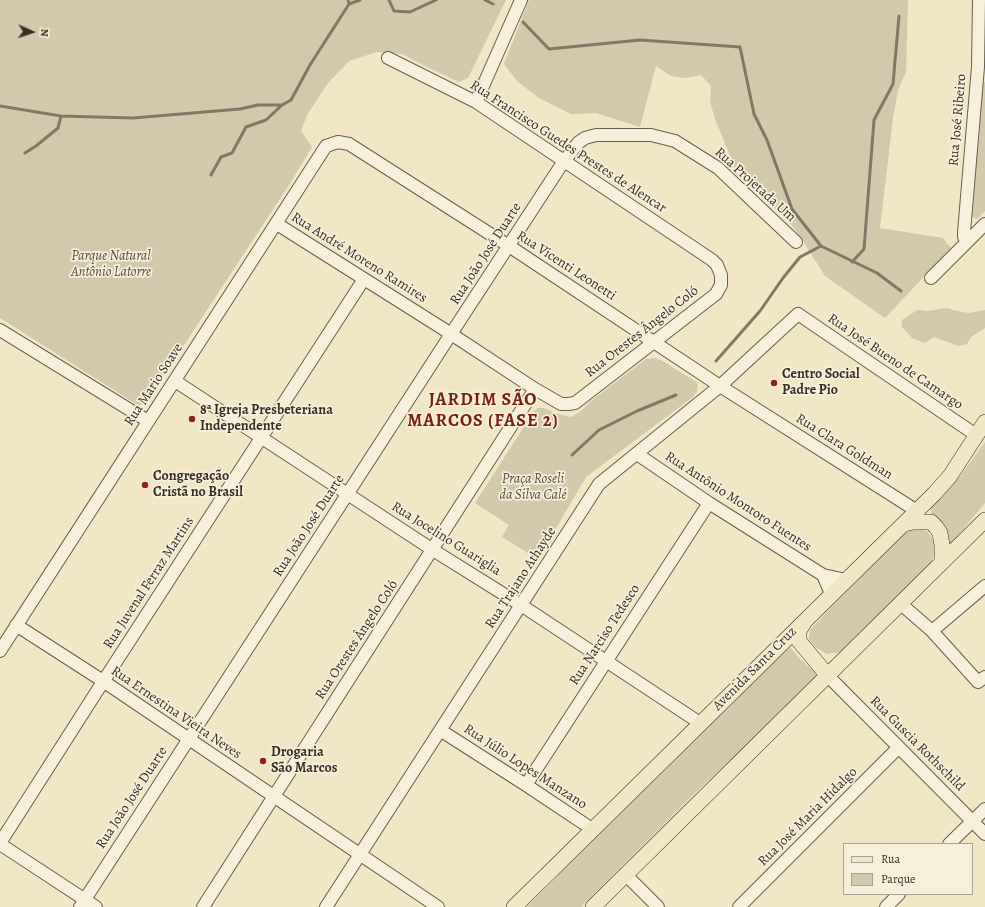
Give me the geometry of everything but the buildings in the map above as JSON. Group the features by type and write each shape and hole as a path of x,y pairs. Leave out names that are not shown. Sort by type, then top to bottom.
{"main road":[{"name":"Avenida Santa Cruz","path":"514,907 806,618 917,511 950,476 985,422"},
{"path":"917,511 936,527 941,538 943,551 942,562"},
{"path":"593,907 985,520"},
{"path":"904,524 913,522 931,522"},
{"path":"806,618 799,631 799,641 828,676"},
{"path":"799,641 818,659 845,659"}],"street":[{"path":"476,102 521,0"},
{"name":"Rua José Ribeiro","path":"967,242 964,237 964,232 982,68 979,0"},
{"name":"Rua Francisco Guedes Prestes de Alencar","path":"388,58 476,102 712,260 717,265 721,275"},
{"name":"Rua Projetada Um","path":"564,162 578,143 590,136 651,135 675,140 718,168 796,242"},
{"name":"Rua Mario Soave","path":"0,651 326,146 338,142"},
{"name":"Rua Vicenti Leonetti","path":"338,142 349,144 509,246 654,342"},
{"name":"Rua João José Duarte","path":"82,903 564,162"},
{"name":"Rua André Moreno Ramires","path":"276,224 451,334 535,389 561,404 568,404"},
{"path":"931,278 985,224"},
{"name":"Rua Orestes Ângelo Coló","path":"568,404 575,402 716,294 721,284 721,275"},
{"name":"Rua Juvenal Ferraz Martins","path":"0,844 103,681 364,279"},
{"name":"Rua Trajano Athayde","path":"326,907 599,484 720,386 798,314"},
{"name":"Rua José Bueno de Camargo","path":"798,314 976,435"},
{"path":"0,330 148,422"},
{"name":"Rua Clara Goldman","path":"654,342 720,386 917,511"},
{"name":"Rua Jocelino Guariglia","path":"174,381 432,550 606,660 700,723"},
{"name":"Rua Orestes Ângelo Coló","path":"203,907 535,389"},
{"name":"Rua Antônio Montoro Fuentes","path":"637,454 709,503 823,575 846,580"},
{"name":"Rua Narciso Tedesco","path":"526,785 709,503"},
{"path":"823,575 831,594"},
{"path":"932,631 985,586"},
{"path":"901,604 932,631 981,680"},
{"name":"Rua Ernestina Vieira Neves","path":"16,625 103,681 438,907"},
{"name":"Rua Guscia Rothschild","path":"828,676 985,834"},
{"name":"Rua Júlio Lopes Manzano","path":"440,730 592,829"},
{"name":"Rua José Maria Hidalgo","path":"739,907 898,748"},
{"path":"951,843 985,809"},
{"path":"0,844 82,903 96,907"},
{"path":"625,874 658,907"},
{"path":"886,907 898,895"}],"green space":[{"name":"Parque Natural Antônio Latorre","path":"0,0 506,0 468,78 459,82 402,54 377,52 349,61 328,83 307,115 301,131 312,147 289,185 146,403 141,405 136,404 0,318"},
{"path":"529,0 908,0 906,72 898,90 893,118 880,228 943,238 951,248 885,318 825,276 787,219 758,194 735,168 715,119 710,102 711,86 701,75 685,78 671,76 656,66 640,127 596,113 571,114 539,98 518,82 504,64"},
{"path":"985,82 985,211 977,219 972,217 981,87"},
{"path":"947,308 969,313 985,310 985,328 971,337 967,344 958,346 934,337 925,343 912,338 902,327 902,320 917,310 928,311"},
{"name":"Praça Roseli da Silva Calé","path":"655,358 661,360 698,383 697,391 693,397 586,477 538,559 502,537 509,525 475,503 534,411 538,408 544,408 558,414 571,417 581,411 591,401 646,359"},
{"path":"985,442 985,503 949,546 940,522 931,514 931,508 961,475"},
{"path":"915,528 927,531 934,541 935,553 930,564 842,652 827,654 815,647 809,639 810,630 902,535"},
{"path":"791,648 800,659 816,673 816,678 813,683 695,793 581,907 527,907 784,649"}],"waterway":[{"path":"348,0 349,4 360,0"},
{"path":"389,0 394,11 410,12 436,0"},
{"path":"485,0 493,4"},
{"path":"211,175 221,157 232,153 246,127 266,120 282,105 291,100 310,65 349,4"},
{"path":"852,262 864,249 874,120 893,84 899,16"},
{"path":"523,22 549,49 640,40 740,47 754,114 767,140 792,209 821,246 877,273 901,291"},
{"path":"0,106 61,116 133,118 240,109 258,105 282,105"},
{"path":"25,153 58,128 61,116"},
{"path":"716,361 760,311 800,257 821,246"},
{"path":"572,455 599,430 637,411 676,395"}],"place":[{"name":"Centro Social Padre Pio","path":"774,383"},
{"name":"8ª Igreja Presbeteriana Independente","path":"192,419"},
{"name":"Congregação Cristã no Brasil","path":"145,485"},
{"name":"Drogaria São Marcos","path":"263,761"}],"district":[{"name":"JARDIM SÃO MARCOS (FASE 2)","path":"483,411"}]}
